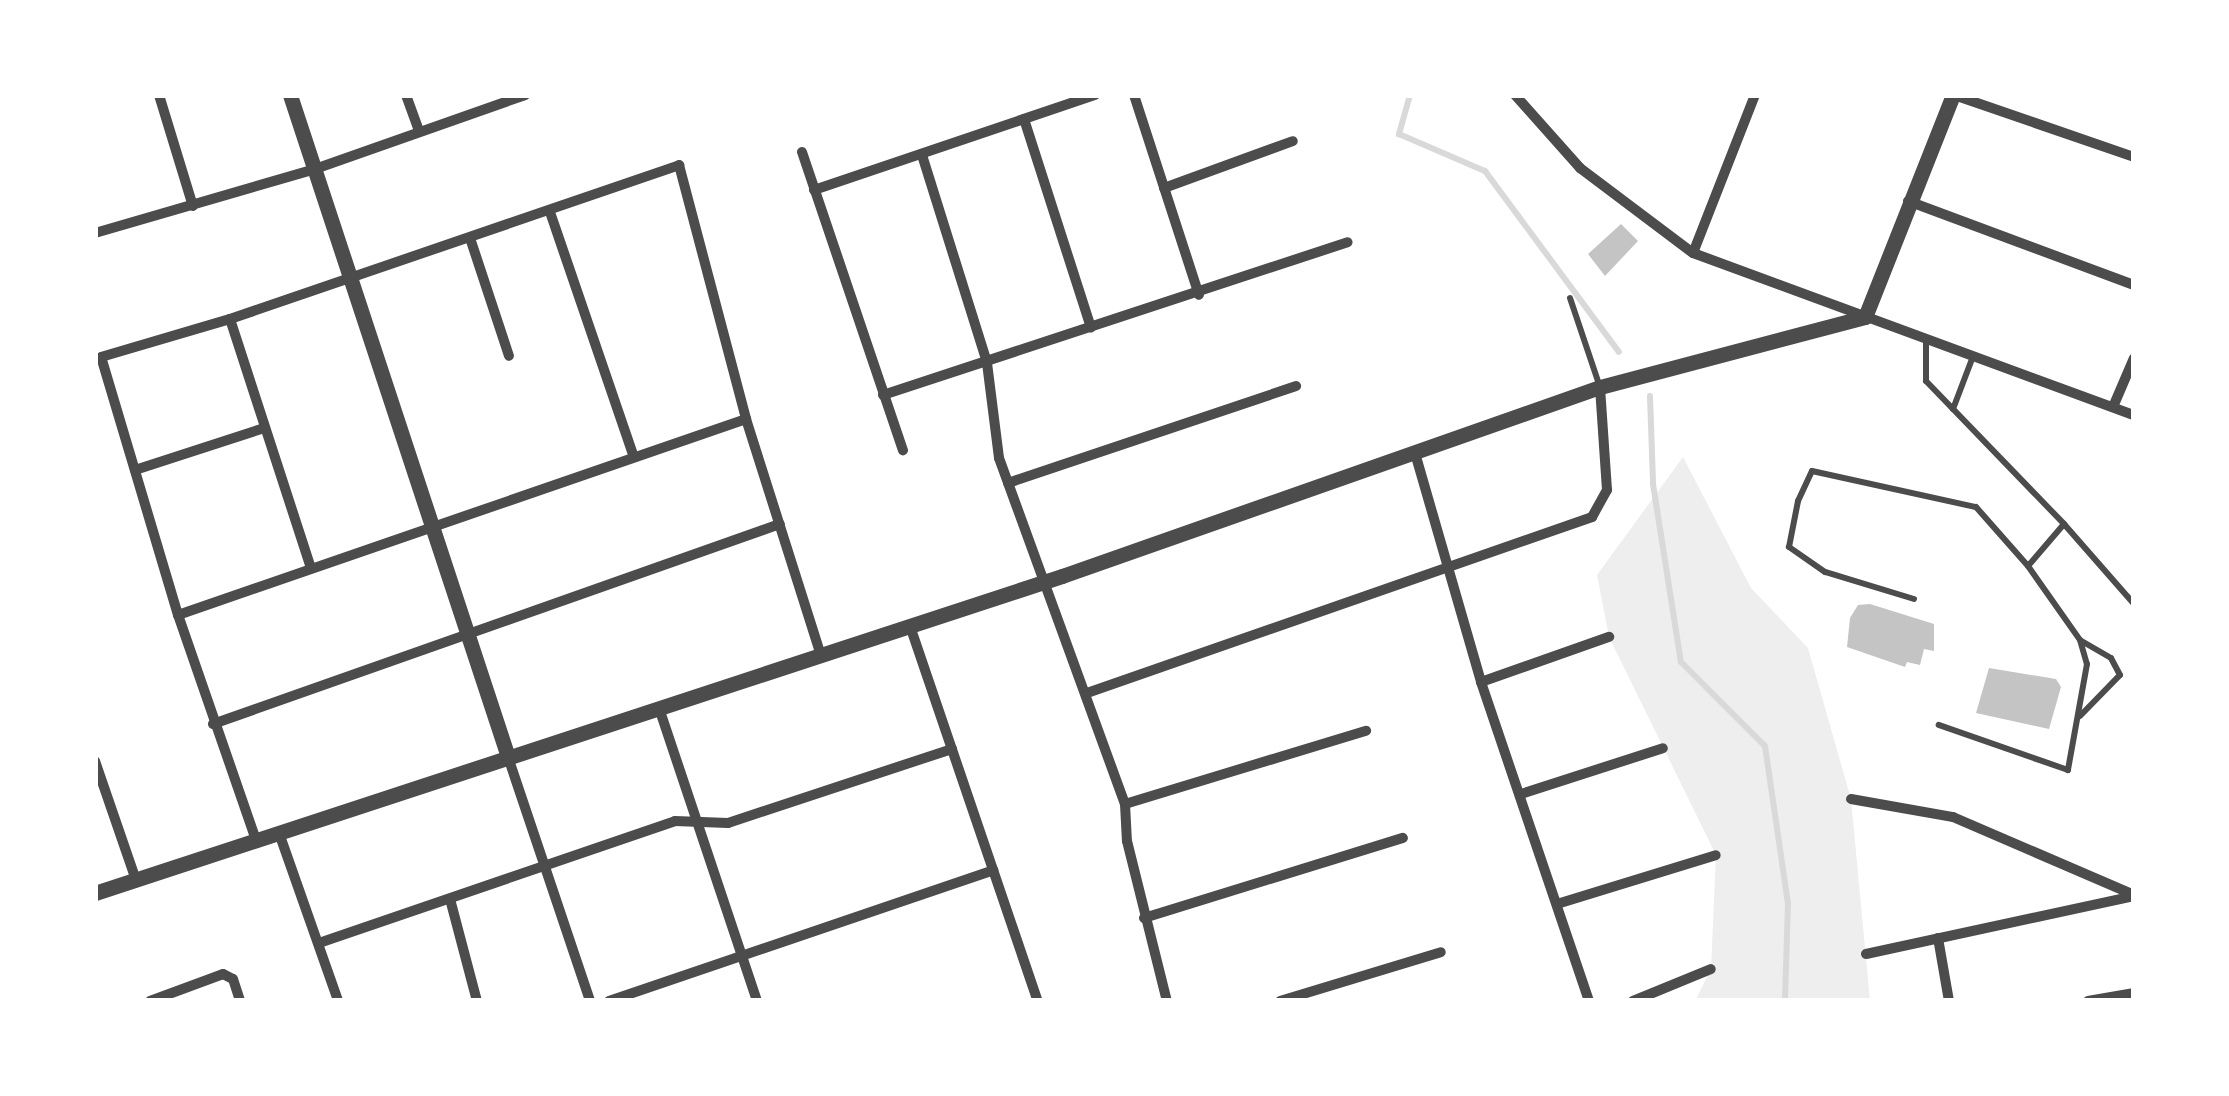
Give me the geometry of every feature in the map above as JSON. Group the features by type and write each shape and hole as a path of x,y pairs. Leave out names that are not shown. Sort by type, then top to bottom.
{"street":[{"path":"159,95 193,206"},
{"path":"290,95 590,1001"},
{"path":"406,95 419,131"},
{"path":"95,233 315,170 525,95"},
{"path":"814,190 1095,95"},
{"path":"1134,95 1199,294"},
{"path":"1515,95 1580,168 1693,253 1926,343 2134,415"},
{"path":"1693,253 1755,95"},
{"path":"1865,317 1908,201 1954,95 2134,158"},
{"path":"1024,119 1091,328"},
{"path":"1164,188 1293,141"},
{"path":"802,152 902,450"},
{"path":"922,155 987,364 991,419 1008,483 1125,804 1144,918 1167,1001"},
{"path":"256,840 213,724 101,357 230,319 678,165 746,419 822,655"},
{"path":"1908,201 2134,286"},
{"path":"550,212 634,456"},
{"path":"470,238 509,356"},
{"path":"883,395 1199,294 1346,242"},
{"path":"95,893 1044,582 1600,387 1865,317"},
{"path":"230,319 310,565"},
{"path":"2113,407 2134,358"},
{"path":"1008,483 1296,386"},
{"path":"1087,693 1449,571 1592,517 1607,490 1600,387"},
{"path":"178,614 310,565 746,419"},
{"path":"135,470 264,428"},
{"path":"1415,453 1482,682 1589,1001"},
{"path":"213,724 780,524"},
{"path":"910,626 1038,1001"},
{"path":"1482,682 1610,637"},
{"path":"659,708 757,1001"},
{"path":"1125,804 1366,730"},
{"path":"318,944 546,862 675,821 728,823 952,748"},
{"path":"1521,794 1664,748"},
{"path":"95,761 136,880"},
{"path":"1851,799 1953,817 2134,895"},
{"path":"279,833 338,1001"},
{"path":"1144,918 1403,838"},
{"path":"1558,904 1716,855"},
{"path":"609,1001 743,960 993,870"},
{"path":"1866,954 2134,895"},
{"path":"450,898 476,1001"},
{"path":"1938,938 1949,1001"},
{"path":"1280,1001 1440,952"},
{"path":"1633,1001 1711,969"},
{"path":"150,1001 223,974 233,980 240,1001"},
{"path":"2088,1001 2134,992"}],"lane":[{"path":"1570,298 1600,387"},
{"path":"1926,343 1926,382 2064,524 2134,604"},
{"path":"1953,409 1972,359"},
{"path":"1914,599 1825,572 1789,548 1798,501 1812,472 1976,508 2028,566 2080,640 2087,664 2074,765 2060,772 1939,724"},
{"path":"2028,566 2064,524"},
{"path":"2080,640 2111,658 2120,675 2080,716"}],"shaded area":[{"path":"1683,457 1751,588 1808,648 1851,799 1870,1001 1695,1001 1711,969 1716,855 1609,637 1597,575"}],"building":[{"path":"1621,224 1638,241 1605,276 1588,254"},
{"path":"1870,604 1934,624 1934,651 1924,649 1920,665 1907,662 1905,667 1847,647 1850,618 1858,605"},
{"path":"1989,668 2056,679 2061,687 2049,729 1976,713"}],"waterway":[{"path":"1410,95 1399,134 1485,171 1619,352"},
{"path":"1650,396 1653,484 1681,662 1765,746 1788,903 1785,1001"}]}
